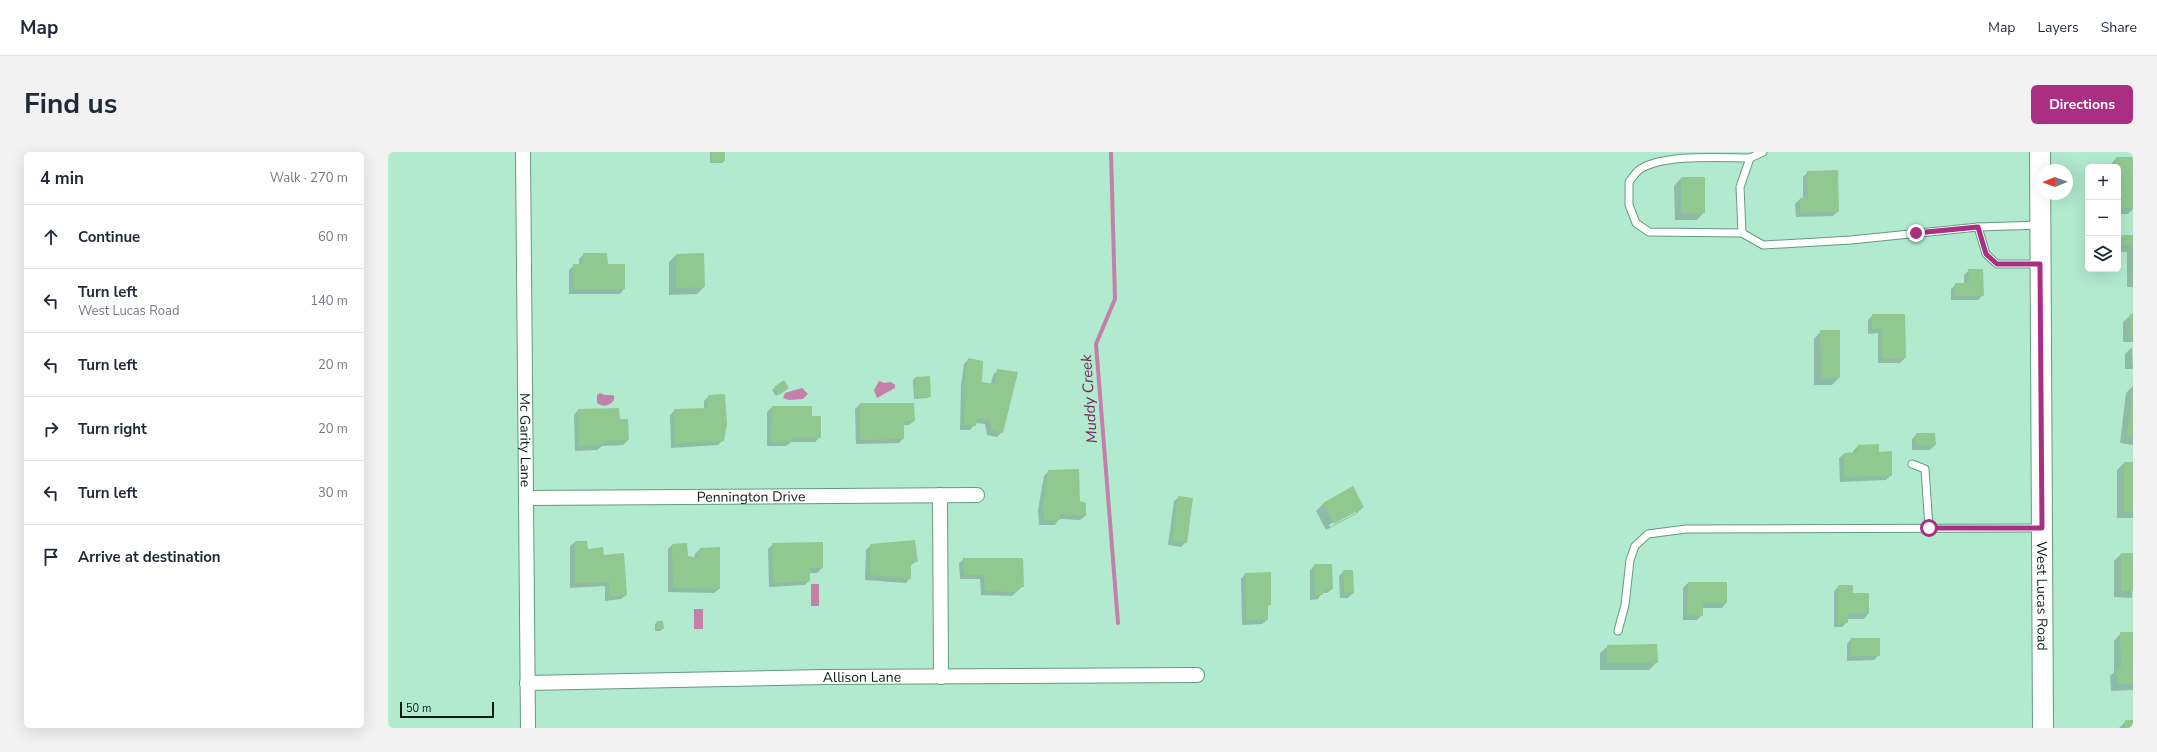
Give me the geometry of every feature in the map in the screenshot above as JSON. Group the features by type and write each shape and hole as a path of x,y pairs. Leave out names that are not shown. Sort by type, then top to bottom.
{"main road":[{"name":"West Lucas Road","path":"2040,152 2043,728"}],"street":[{"name":"Mc Garity Lane","path":"523,152 528,728"},
{"path":"940,495 941,677"},
{"name":"Pennington Drive","path":"526,498 977,495"},
{"name":"Allison Lane","path":"527,683 1197,675"}],"lane":[{"path":"1763,152 1750,158 1693,157 1641,168 1629,182 1629,204 1636,223 1649,232 1742,233 1763,244 1851,240 1978,227 2040,225"},
{"path":"1742,233 1740,187 1750,158"},
{"path":"1978,227 1986,254 1997,264 2040,264"},
{"path":"1912,464 1925,469 1929,528"},
{"path":"1618,630 1625,605 1630,560 1635,546 1648,534 1686,529 2042,528"}],"shaded area":[{"path":"879,381 884,383 891,382 895,385 895,388 877,398 874,390"},
{"path":"802,388 808,394 803,399 789,400 783,398 785,393"},
{"path":"600,393 614,396 614,400 608,405 604,406 597,403 597,395"},
{"path":"811,584 819,584 819,606 811,606"},
{"path":"694,609 703,609 703,629 694,629"}],"building":[{"path":"712,152 725,152 725,161 712,162"},
{"path":"2116,157 2133,157 2133,207 2121,208 2121,164 2116,164"},
{"path":"1838,170 1839,212 1800,213 1800,198 1808,198 1807,171"},
{"path":"1681,177 1705,177 1705,213 1681,213"},
{"path":"2122,235 2133,235 2133,245 2122,245"},
{"path":"583,253 607,253 608,264 625,264 625,289 573,289 573,264 584,264"},
{"path":"704,253 705,287 676,288 676,254"},
{"path":"1968,269 1983,269 1984,296 1955,296 1955,283 1969,283"},
{"path":"1872,314 1905,314 1906,358 1882,359 1882,329 1872,329"},
{"path":"2130,314 2133,314 2133,335 2130,335"},
{"path":"1820,330 1840,330 1840,378 1821,378"},
{"path":"968,358 983,361 982,382 995,384 997,369 1018,372 1003,433 991,430 990,420 978,418 976,426 964,425 965,379"},
{"path":"930,376 931,397 915,397 915,377"},
{"path":"784,380 789,388 779,395 774,387"},
{"path":"2133,392 2133,437 2127,436"},
{"path":"725,394 727,424 724,441 675,444 674,409 708,408 708,395"},
{"path":"860,403 914,403 915,421 904,421 904,439 860,440"},
{"path":"772,406 812,406 812,416 821,416 821,438 792,438 792,442 771,442"},
{"path":"619,408 620,419 628,419 629,440 603,441 603,445 579,446 578,409"},
{"path":"1916,433 1935,433 1936,445 1916,446"},
{"path":"1879,444 1879,452 1892,451 1892,476 1844,477 1844,453 1858,452 1858,445"},
{"path":"2124,462 2133,462 2133,512 2124,512"},
{"path":"1079,469 1080,501 1086,503 1086,516 1060,514 1060,520 1044,521 1043,504 1048,470"},
{"path":"1353,486 1364,507 1334,524 1323,503"},
{"path":"1178,496 1193,498 1187,543 1172,541"},
{"path":"915,540 918,562 911,561 911,579 870,575 870,544"},
{"path":"575,541 587,541 588,549 603,547 604,555 624,553 627,595 610,597 609,582 575,583"},
{"path":"823,542 823,568 810,568 810,581 773,583 772,543"},
{"path":"687,543 688,556 698,558 700,548 720,547 720,589 673,588 672,544"},
{"path":"2121,553 2133,553 2133,591 2121,591"},
{"path":"963,558 1023,558 1024,587 1018,587 1017,592 985,591 984,575 964,575"},
{"path":"1314,564 1332,564 1333,589 1323,589 1323,595 1315,595"},
{"path":"1343,570 1353,570 1354,593 1344,594"},
{"path":"1271,572 1271,605 1268,605 1268,620 1246,620 1245,573"},
{"path":"1688,582 1727,582 1727,603 1703,603 1703,616 1687,615"},
{"path":"1838,585 1853,585 1853,593 1869,593 1869,614 1848,614 1848,623 1838,623"},
{"path":"657,621 663,621 664,629 657,629"},
{"path":"2120,632 2133,632 2133,684 2118,684 2117,668 2121,668"},
{"path":"1851,638 1880,638 1880,656 1851,656"},
{"path":"1657,644 1658,663 1607,663 1607,645"},
{"path":"2125,720 2133,720 2133,728 2125,728"}],"waterway":[{"name":"Muddy Creek","path":"1111,152 1115,299 1096,344 1118,623"}],"route":[{"path":"1916,233 1942,232 1978,227 1986,254 1997,264 2040,264 2042,528 1929,528"}]}
